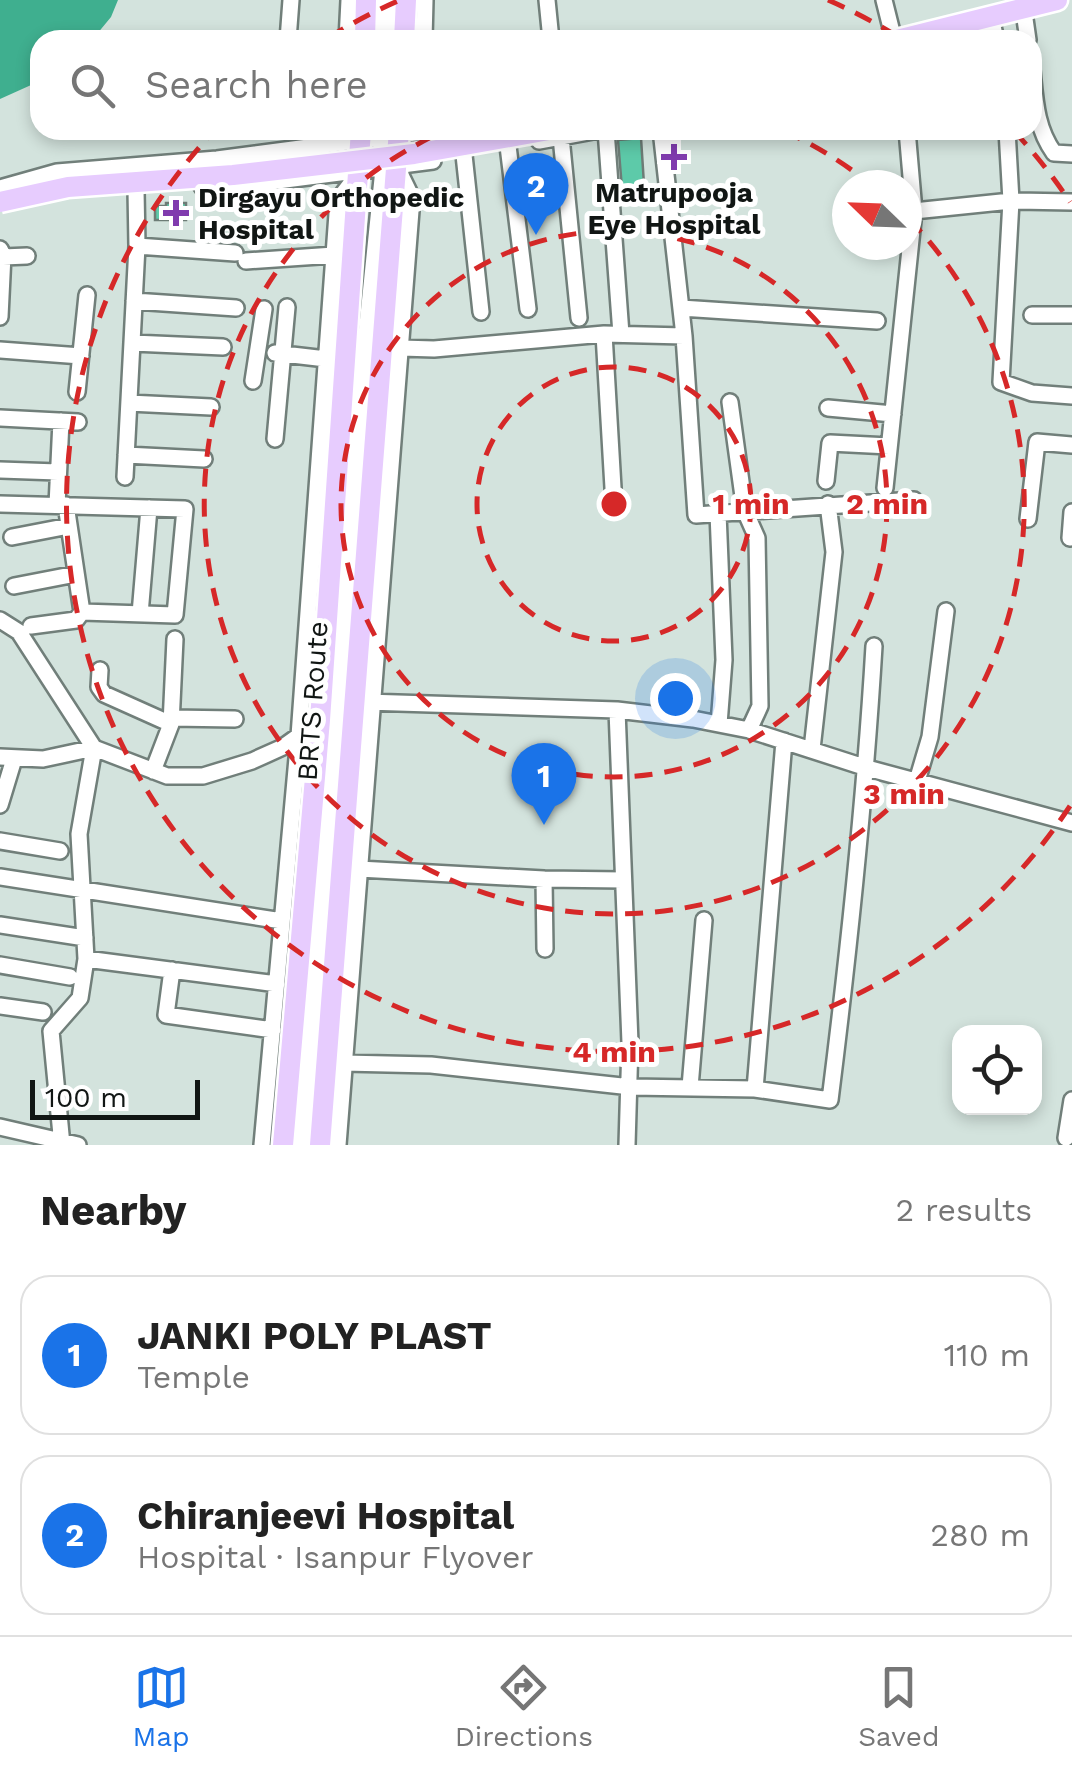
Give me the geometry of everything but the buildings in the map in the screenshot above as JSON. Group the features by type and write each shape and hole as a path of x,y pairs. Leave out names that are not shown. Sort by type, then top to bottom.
{"main road":[{"path":"365,30 366,0"},
{"path":"404,30 406,0"},
{"path":"944,30 1036,11 1072,8"},
{"path":"1001,30 1036,11"},
{"path":"282,1145 302,815 320,720 319,595 377,140"},
{"path":"320,1145 364,702 371,170 377,140"},
{"path":"0,195 67,180 232,168 487,140"},
{"path":"0,195 233,175 508,140"}],"street":[{"path":"289,30 291,0"},
{"path":"348,30 349,0"},
{"path":"380,30 382,0"},
{"path":"394,30 395,0"},
{"path":"424,30 426,0"},
{"path":"547,0 550,30"},
{"path":"884,0 893,30"},
{"path":"1042,132 1054,153 1072,154"},
{"path":"0,195 57,172 216,159 335,140"},
{"path":"388,140 419,163"},
{"path":"0,212 61,197 254,184 371,170 464,155 503,140"},
{"path":"508,140 528,309"},
{"path":"556,140 579,318"},
{"path":"603,140 621,334"},
{"path":"662,140 684,336 696,515 914,500"},
{"path":"908,140 910,170"},
{"path":"1008,140 1011,202 1001,382 1032,393 1072,396"},
{"path":"464,155 481,312"},
{"path":"338,1145 360,869 364,702 401,348 412,198 419,163"},
{"path":"371,170 412,198"},
{"path":"262,1145 282,921 302,815 299,736 319,595 326,359 338,200 371,170"},
{"name":"BRTS Route","path":"301,1145 359,403 374,260 371,170"},
{"path":"125,477 138,246 136,190"},
{"path":"922,210 1011,202 1072,202"},
{"path":"138,246 241,257 334,255"},
{"path":"0,317 1,253 27,256"},
{"path":"885,488 909,260"},
{"path":"0,296 19,295"},
{"path":"77,392 87,295"},
{"path":"134,301 236,308"},
{"path":"275,439 286,306"},
{"path":"681,308 877,322"},
{"path":"253,381 264,309"},
{"path":"1032,315 1072,315"},
{"path":"604,334 614,504"},
{"path":"401,348 604,334 684,336"},
{"path":"133,344 223,348"},
{"path":"0,350 81,356"},
{"path":"257,350 326,359"},
{"path":"730,402 745,511 757,538 760,706 749,730"},
{"path":"129,403 211,407"},
{"path":"828,408 892,414"},
{"path":"0,418 78,422"},
{"path":"31,626 76,620 82,612 58,472 61,421"},
{"path":"1028,518 1037,442 1072,444"},
{"path":"826,481 830,443 889,446"},
{"path":"126,455 204,459"},
{"path":"0,470 58,472"},
{"path":"0,504 184,509 175,615 82,612"},
{"path":"812,749 834,552 828,504"},
{"path":"140,614 149,508"},
{"path":"1070,538 1072,512"},
{"path":"718,513 724,660 718,724"},
{"path":"12,538 69,526"},
{"path":"14,586 76,574"},
{"path":"917,780 930,737 946,611"},
{"path":"0,620 19,632 94,748 79,834 86,959 80,998 51,1031 68,1144 0,1127"},
{"path":"153,771 171,721 175,639"},
{"path":"344,1063 431,1065 631,1087 755,1089 830,1100 850,947 874,646"},
{"path":"100,670 99,687 104,694 171,721 235,719"},
{"path":"364,702 617,710 718,724 1072,822"},
{"path":"617,710 631,1087 627,1145"},
{"path":"0,806 7,758 43,759 94,748 166,776 203,776 283,747 320,720"},
{"path":"755,1089 784,740"},
{"path":"0,840 60,851"},
{"path":"360,869 623,880"},
{"path":"0,877 282,921"},
{"path":"544,879 544,950"},
{"path":"690,1088 704,920"},
{"path":"0,925 85,938"},
{"path":"86,959 277,984"},
{"path":"0,966 70,976"},
{"path":"172,970 166,1015 273,1030"},
{"path":"0,1006 42,1012"},
{"path":"1066,1138 1072,1100"}],"shaded area":[{"path":"0,0 118,0 100,30 30,30 30,86 0,99"}],"place":[{"name":"Matrupooja Eye Hospital","path":"674,157"},
{"name":"Dirgayu Orthopedic Hospital","path":"176,213"},
{"name":"Chiranjeevi Hospital","path":"536,235"},
{"name":"JANKI POLY PLAST","path":"544,825"}]}
